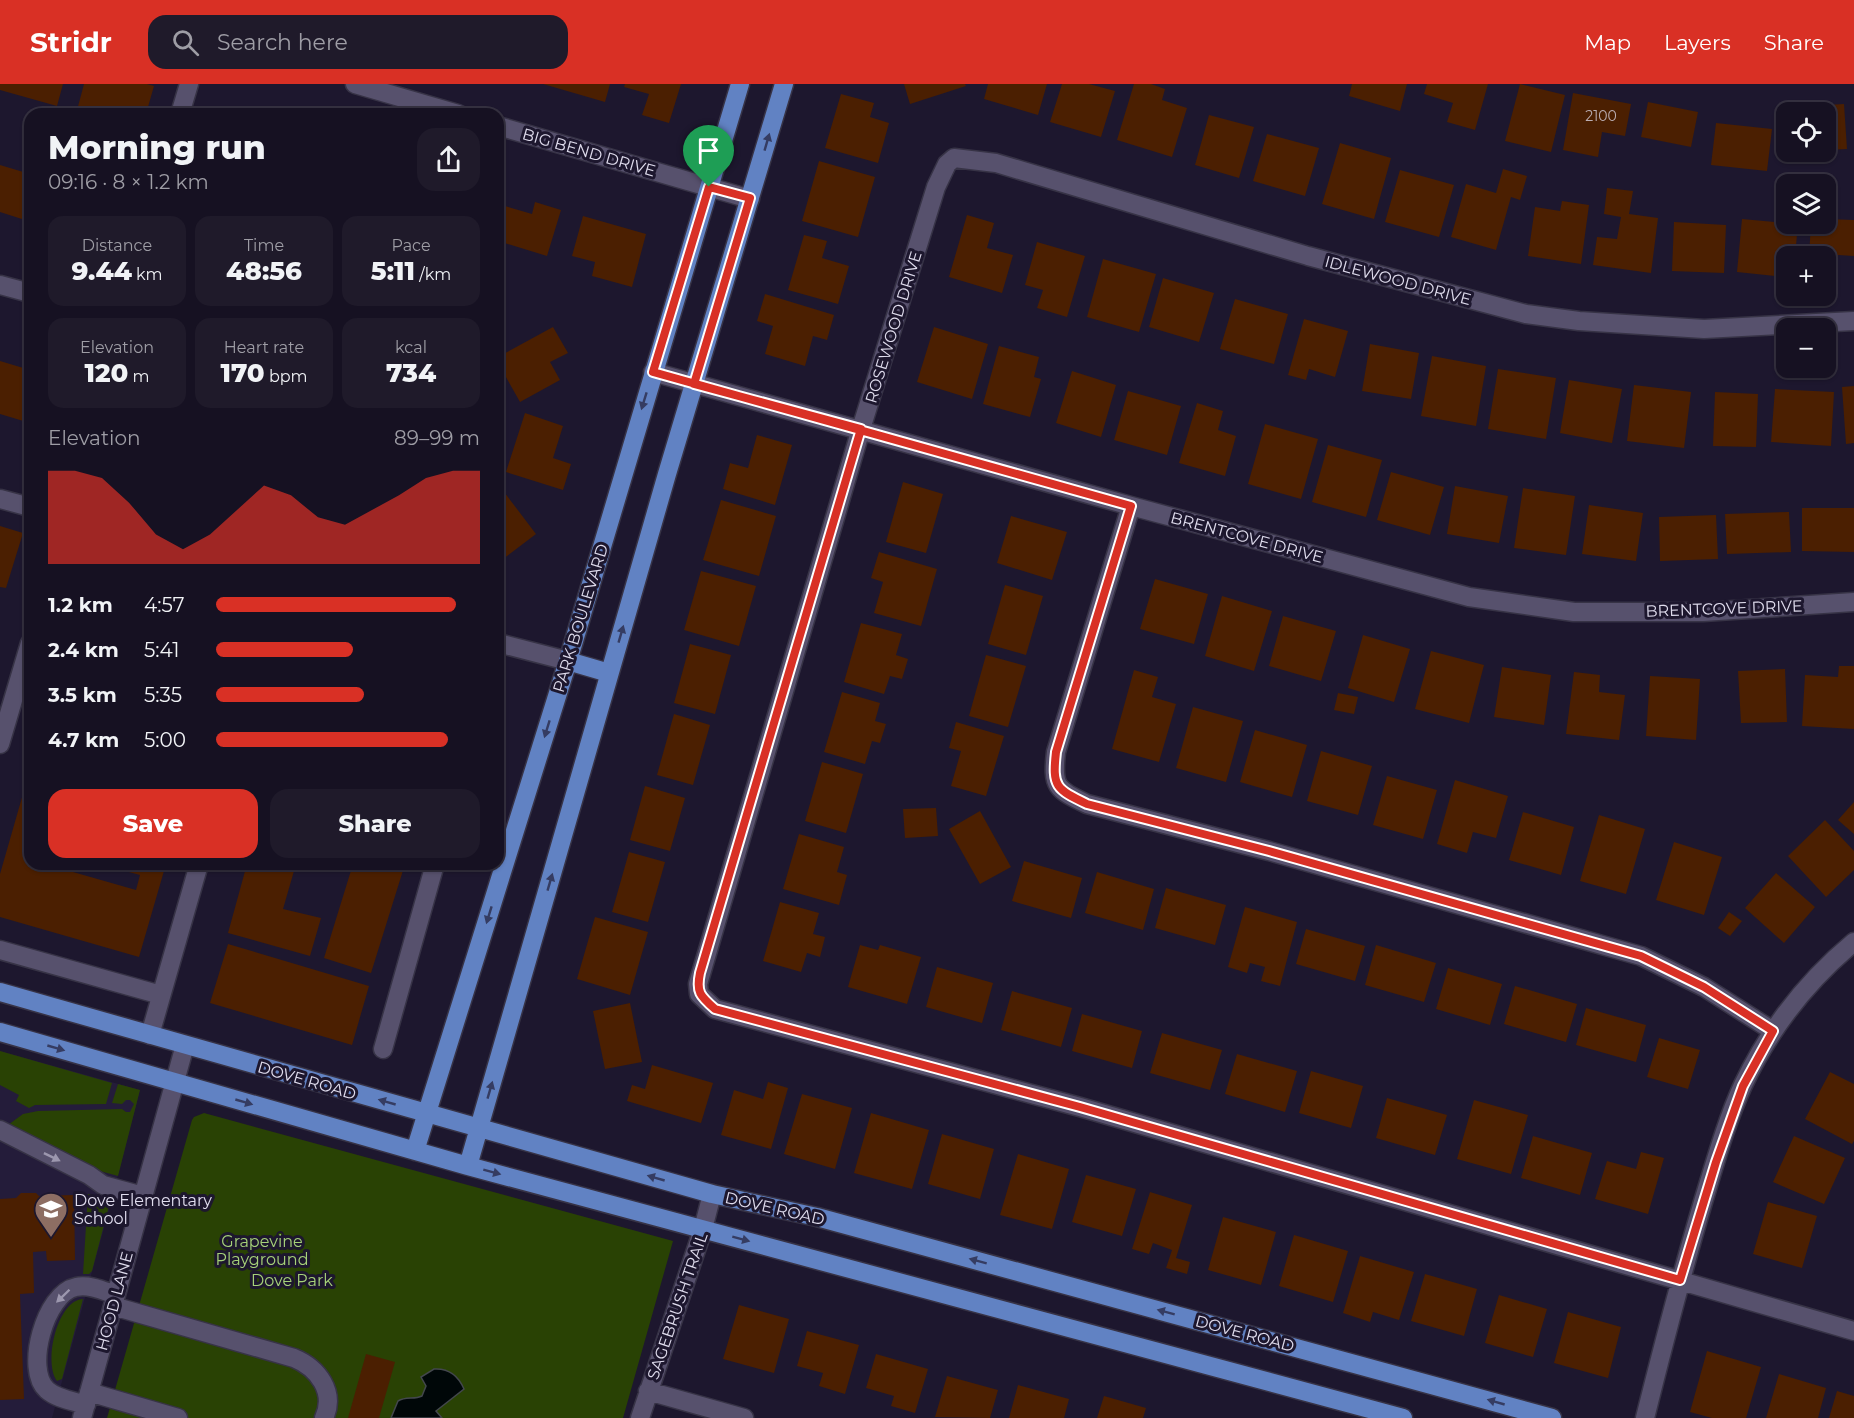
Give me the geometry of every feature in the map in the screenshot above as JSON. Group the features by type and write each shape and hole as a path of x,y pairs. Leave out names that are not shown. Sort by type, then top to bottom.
{"main road":[{"name":"PARK BOULEVARD","path":"504,865 568,661 740,84"},
{"path":"468,1166 609,673 784,84"},
{"path":"568,661 609,673"},
{"name":"PARK BOULEVARD","path":"415,1151 502,870"},
{"name":"DOVE ROAD","path":"0,992 712,1194 840,1223 1552,1418"},
{"path":"0,1032 468,1166 1403,1418"}],"street":[{"path":"182,108 189,84"},
{"path":"355,84 437,108"},
{"name":"BIG BEND DRIVE","path":"504,128 750,198"},
{"name":"IDLEWOOD DRIVE","path":"954,158 996,164 1308,256 1526,314 1579,321 1704,329 1854,321"},
{"name":"ROSEWOOD DRIVE","path":"954,158 946,164 936,187 861,429 698,984 699,994 715,1009 1080,1107 1680,1280"},
{"path":"0,285 24,291"},
{"name":"BRENTCOVE DRIVE","path":"653,372 1131,506 1469,597 1574,612 1703,612 1854,602"},
{"path":"0,499 24,505"},
{"path":"1131,506 1056,752 1054,772 1057,785 1065,794 1087,804 1269,851 1641,956 1704,987 1773,1031"},
{"path":"504,645 568,661"},
{"path":"0,744 24,663"},
{"path":"150,1035 197,870"},
{"path":"383,1049 433,870"},
{"path":"1645,1418 1680,1280 1716,1162 1743,1086 1773,1031 1800,995 1828,963 1854,942"},
{"path":"0,951 161,994"},
{"name":"HOOD LANE","path":"86,1405 185,1045"},
{"path":"0,1130 89,1175 103,1185 143,1196"},
{"name":"SAGEBRUSH TRAIL","path":"640,1418 703,1229 712,1194"},
{"path":"1680,1280 1854,1331"},
{"path":"178,1418 86,1405 54,1395 46,1389 38,1364 41,1335 50,1312 66,1291 76,1287 90,1287 115,1301 308,1364 318,1373 325,1386 328,1400 324,1418"},
{"path":"648,1391 744,1418"}],"shaded area":[{"name":"Dove Elementary School","path":"0,1051 140,1090 52,1418 0,1418"},
{"path":"434,1369 452,1373 464,1389 436,1411 442,1418 391,1418 398,1401 422,1396 426,1386 421,1377"}],"green space":[{"path":"0,1051 112,1083 106,1104 35,1105 29,1108 16,1101 19,1095 0,1085"},
{"path":"118,1084 140,1090 118,1176 89,1168 8,1125 23,1114 38,1111 122,1109 130,1112 134,1104 130,1100 122,1104 112,1103"},
{"name":"Dove Park","path":"204,1113 673,1241 623,1418 107,1418 192,1120"},
{"path":"88,1194 109,1199 110,1202 92,1271 89,1274 83,1274"},
{"path":"83,1299 62,1379 57,1381 52,1361 55,1334 66,1310 74,1302"}],"building":[{"path":"0,84 63,84 57,106 0,90"},
{"path":"84,84 154,86 148,108 78,108"},
{"path":"543,84 610,84 605,102"},
{"path":"625,84 681,84 669,123 642,115 649,94 624,87"},
{"path":"904,84 965,84 966,86 910,104"},
{"path":"988,84 1047,84 1038,115 984,99"},
{"path":"1062,84 1089,84 1115,91 1101,137 1050,122"},
{"path":"1134,84 1151,84 1165,89 1162,100 1187,108 1172,157 1117,140"},
{"path":"1352,84 1407,84 1400,111 1349,96"},
{"path":"1427,84 1488,84 1475,130 1447,122 1453,103 1424,94"},
{"path":"1520,84 1565,95 1551,152 1505,141"},
{"path":"1573,93 1631,104 1625,136 1602,132 1598,157 1563,150"},
{"path":"841,94 874,103 870,117 889,123 878,163 825,148"},
{"path":"1648,102 1698,112 1691,147 1641,137"},
{"path":"1836,104 1844,104 1847,149 1836,150"},
{"path":"1209,115 1254,127 1239,178 1195,165"},
{"path":"1716,123 1772,129 1767,171 1711,165"},
{"path":"1267,134 1319,148 1305,196 1253,181"},
{"path":"1340,143 1391,158 1374,219 1322,204"},
{"path":"819,161 875,177 858,237 802,221"},
{"path":"0,165 24,172 24,220 0,212"},
{"path":"1503,169 1527,176 1520,200 1511,197 1496,250 1451,237 1466,184 1496,193"},
{"path":"1400,170 1454,185 1439,237 1385,222"},
{"path":"1607,188 1633,191 1629,214 1658,218 1651,273 1593,265 1597,237 1617,239 1621,217 1604,214"},
{"path":"1562,201 1589,205 1581,264 1528,256 1535,207 1560,211"},
{"path":"535,202 561,210 547,256 504,243 504,206 532,214"},
{"path":"967,215 994,223 987,248 1013,255 1002,293 949,277"},
{"path":"583,216 646,234 632,287 592,276 595,262 572,256"},
{"path":"1742,219 1776,222 1776,234 1797,234 1796,246 1776,246 1776,276 1737,272"},
{"path":"1836,219 1854,220 1854,256 1838,255 1836,276 1836,246 1810,246 1810,234 1836,234"},
{"path":"1674,222 1726,225 1724,273 1672,271"},
{"path":"804,235 827,241 822,258 849,266 838,304 788,290"},
{"path":"1037,242 1085,256 1067,317 1037,308 1043,290 1025,285"},
{"path":"1103,259 1156,274 1139,332 1087,317"},
{"path":"1163,278 1214,293 1199,342 1149,327"},
{"path":"765,294 834,315 827,340 813,336 805,366 765,354 773,326 757,321"},
{"path":"1235,299 1288,314 1274,364 1220,349"},
{"path":"1304,319 1348,331 1335,377 1309,369 1306,380 1288,375"},
{"path":"553,327 568,353 550,362 560,380 520,402 504,374 504,354"},
{"path":"934,327 988,344 972,399 917,382"},
{"path":"1370,344 1419,353 1411,399 1362,391"},
{"path":"999,346 1039,357 1034,377 1041,379 1030,417 983,404"},
{"path":"1432,356 1486,366 1476,426 1421,416"},
{"path":"0,361 24,368 24,421 0,414"},
{"path":"1498,369 1556,378 1546,439 1488,429"},
{"path":"1072,371 1116,385 1101,437 1056,423"},
{"path":"1569,380 1622,389 1612,443 1560,433"},
{"path":"1634,385 1691,392 1684,448 1627,441"},
{"path":"1854,386 1854,443 1846,444 1842,387"},
{"path":"1775,389 1834,392 1831,446 1771,442"},
{"path":"1128,391 1181,406 1167,455 1114,440"},
{"path":"1715,392 1758,394 1756,447 1713,446"},
{"path":"1197,403 1223,411 1218,430 1236,436 1225,476 1179,463"},
{"path":"525,413 563,426 553,458 571,464 563,490 506,472"},
{"path":"1265,424 1318,439 1301,499 1248,484"},
{"path":"757,435 792,445 775,505 723,489 730,463 748,468"},
{"path":"1328,445 1382,460 1366,517 1312,502"},
{"path":"1391,472 1444,487 1430,535 1377,520"},
{"path":"903,482 943,494 926,553 886,542"},
{"path":"1455,486 1508,496 1499,543 1447,534"},
{"path":"1523,488 1575,496 1566,555 1514,548"},
{"path":"504,492 536,534 504,558"},
{"path":"721,500 776,516 759,576 703,560"},
{"path":"1589,505 1643,513 1636,561 1582,554"},
{"path":"1802,508 1854,508 1854,552 1802,551"},
{"path":"1789,512 1791,552 1727,554 1725,514"},
{"path":"1716,515 1718,559 1660,561 1659,517"},
{"path":"1011,516 1067,532 1052,580 997,563"},
{"path":"0,526 23,533 6,588 0,587"},
{"path":"879,552 937,569 921,626 874,613 883,582 871,578"},
{"path":"701,571 756,586 739,646 684,630"},
{"path":"1155,579 1208,594 1194,644 1140,629"},
{"path":"1005,585 1043,596 1026,655 988,644"},
{"path":"1222,596 1272,611 1254,671 1205,656"},
{"path":"1283,616 1336,631 1321,681 1269,666"},
{"path":"861,623 902,634 896,655 908,659 902,679 890,676 884,694 844,682"},
{"path":"1363,635 1410,649 1394,702 1348,688"},
{"path":"690,644 731,655 715,714 674,703"},
{"path":"1431,651 1484,665 1469,723 1415,709"},
{"path":"986,655 1026,666 1008,727 969,716"},
{"path":"1839,666 1854,666 1854,729 1802,726 1805,675 1838,677"},
{"path":"1502,667 1551,675 1544,725 1494,717"},
{"path":"1785,669 1787,722 1741,723 1738,671"},
{"path":"1134,670 1158,677 1152,697 1176,704 1159,762 1112,749"},
{"path":"1574,672 1600,675 1599,692 1625,695 1619,740 1566,734"},
{"path":"1650,676 1700,679 1696,740 1646,736"},
{"path":"842,692 880,703 875,721 886,724 880,743 872,741 865,764 824,752"},
{"path":"1338,693 1358,697 1354,714 1334,710"},
{"path":"1193,707 1243,721 1226,782 1176,768"},
{"path":"674,714 710,725 693,785 657,775"},
{"path":"956,722 1004,736 986,796 951,786 961,751 949,748"},
{"path":"1255,730 1307,745 1292,797 1240,782"},
{"path":"1321,751 1372,766 1358,815 1307,801"},
{"path":"822,762 863,774 846,833 805,821"},
{"path":"1387,776 1437,790 1423,839 1373,825"},
{"path":"1455,780 1508,796 1496,838 1473,832 1467,853 1437,844"},
{"path":"645,786 685,798 670,851 630,840"},
{"path":"24,790 24,870 66,870 136,890 140,875 121,870 164,870 139,957 0,917 0,874"},
{"path":"1854,802 1854,834 1838,820"},
{"path":"936,808 938,836 905,838 903,809"},
{"path":"980,811 1011,867 980,884 949,829"},
{"path":"1523,812 1574,827 1561,875 1509,860"},
{"path":"1599,815 1645,829 1626,894 1580,881"},
{"path":"1825,820 1854,851 1854,870 1826,897 1788,856"},
{"path":"799,834 844,847 837,872 847,875 839,905 783,889"},
{"path":"1674,842 1722,857 1704,915 1656,900"},
{"path":"629,852 665,862 648,922 612,912"},
{"path":"1024,861 1082,878 1071,918 1012,901"},
{"path":"245,870 294,870 283,909 321,918 310,956 228,933"},
{"path":"351,870 403,870 371,973 324,958"},
{"path":"1097,872 1154,889 1143,930 1085,913"},
{"path":"1776,873 1815,907 1784,943 1745,908"},
{"path":"1166,888 1226,905 1215,945 1155,928"},
{"path":"780,902 819,913 813,934 825,937 820,957 807,953 801,972 763,961"},
{"path":"1245,907 1297,922 1280,986 1261,981 1265,967 1250,963 1247,973 1228,967"},
{"path":"1729,912 1742,921 1730,936 1718,928"},
{"path":"595,917 648,932 630,995 577,979"},
{"path":"1306,929 1365,946 1355,981 1296,964"},
{"path":"228,944 369,986 352,1045 210,1003"},
{"path":"860,945 878,950 880,945 921,957 907,1004 848,987"},
{"path":"1376,945 1436,963 1424,1002 1365,985"},
{"path":"937,967 993,983 982,1023 926,1007"},
{"path":"1448,968 1502,984 1490,1025 1436,1009"},
{"path":"1515,986 1577,1004 1566,1042 1504,1024"},
{"path":"1012,991 1072,1008 1061,1047 1001,1030"},
{"path":"630,1003 642,1062 605,1069 593,1011"},
{"path":"1586,1008 1646,1025 1636,1062 1576,1045"},
{"path":"1082,1014 1142,1031 1132,1068 1072,1051"},
{"path":"1162,1033 1222,1050 1210,1090 1150,1073"},
{"path":"1659,1038 1700,1050 1688,1089 1647,1077"},
{"path":"1237,1054 1297,1071 1285,1112 1225,1094"},
{"path":"652,1065 713,1083 701,1123 627,1101 632,1085 645,1089"},
{"path":"1311,1071 1363,1086 1351,1128 1299,1113"},
{"path":"1830,1072 1854,1084 1854,1141 1852,1144 1805,1119"},
{"path":"768,1082 788,1088 771,1149 721,1135 734,1090 763,1099"},
{"path":"802,1094 852,1108 835,1169 784,1154"},
{"path":"1387,1098 1447,1115 1435,1155 1376,1138"},
{"path":"1474,1100 1528,1115 1511,1174 1457,1159"},
{"path":"871,1113 929,1130 912,1189 854,1173"},
{"path":"942,1134 994,1149 980,1199 928,1184"},
{"path":"1533,1136 1592,1153 1580,1195 1521,1178"},
{"path":"1794,1136 1845,1158 1824,1204 1773,1182"},
{"path":"1641,1152 1664,1158 1648,1214 1595,1199 1607,1161 1636,1169"},
{"path":"1018,1154 1069,1169 1052,1229 1000,1215"},
{"path":"1086,1175 1136,1189 1122,1236 1072,1222"},
{"path":"1150,1192 1192,1205 1176,1258 1190,1262 1187,1274 1166,1268 1172,1250 1153,1243 1149,1254 1132,1249"},
{"path":"21,1193 36,1193 39,1196 74,1195 75,1260 47,1261 46,1251 33,1252 34,1293 20,1294 24,1399 0,1400 0,1199 16,1198"},
{"path":"1768,1202 1817,1216 1802,1268 1753,1254"},
{"path":"1223,1217 1276,1232 1261,1285 1208,1270"},
{"path":"1294,1235 1348,1251 1333,1302 1279,1286"},
{"path":"1360,1256 1414,1272 1399,1320 1373,1312 1370,1322 1343,1313"},
{"path":"1425,1274 1477,1289 1464,1336 1411,1321"},
{"path":"1499,1295 1547,1309 1533,1357 1485,1343"},
{"path":"739,1305 789,1319 774,1373 723,1359"},
{"path":"1568,1312 1621,1327 1608,1378 1554,1363"},
{"path":"807,1331 859,1345 845,1394 819,1386 823,1373 797,1366"},
{"path":"1707,1351 1761,1367 1746,1418 1712,1418 1690,1412"},
{"path":"366,1354 395,1362 379,1418 348,1418"},
{"path":"876,1354 928,1369 915,1413 891,1406 894,1396 866,1388"},
{"path":"1779,1374 1826,1388 1818,1418 1766,1418"},
{"path":"947,1376 998,1390 990,1418 935,1417"},
{"path":"1018,1385 1069,1399 1064,1418 1009,1418"},
{"path":"1837,1391 1854,1396 1854,1418 1829,1418"},
{"path":"1104,1396 1146,1408 1143,1418 1097,1418"}],"place":[{"name":"Dove Elementary School","path":"51,1238"}],"route":[{"path":"709,187 653,372 694,384 722,391 861,429 1131,506 1056,752 1054,772 1057,785 1065,794 1087,804 1269,851 1641,956 1704,987 1773,1031 1743,1086 1716,1162 1680,1280 1080,1107 715,1009 704,1000 699,994 700,973 861,429 694,384 750,198 709,187"}],"park label":[{"name":"Grapevine Playground","path":"262,1250"}]}
